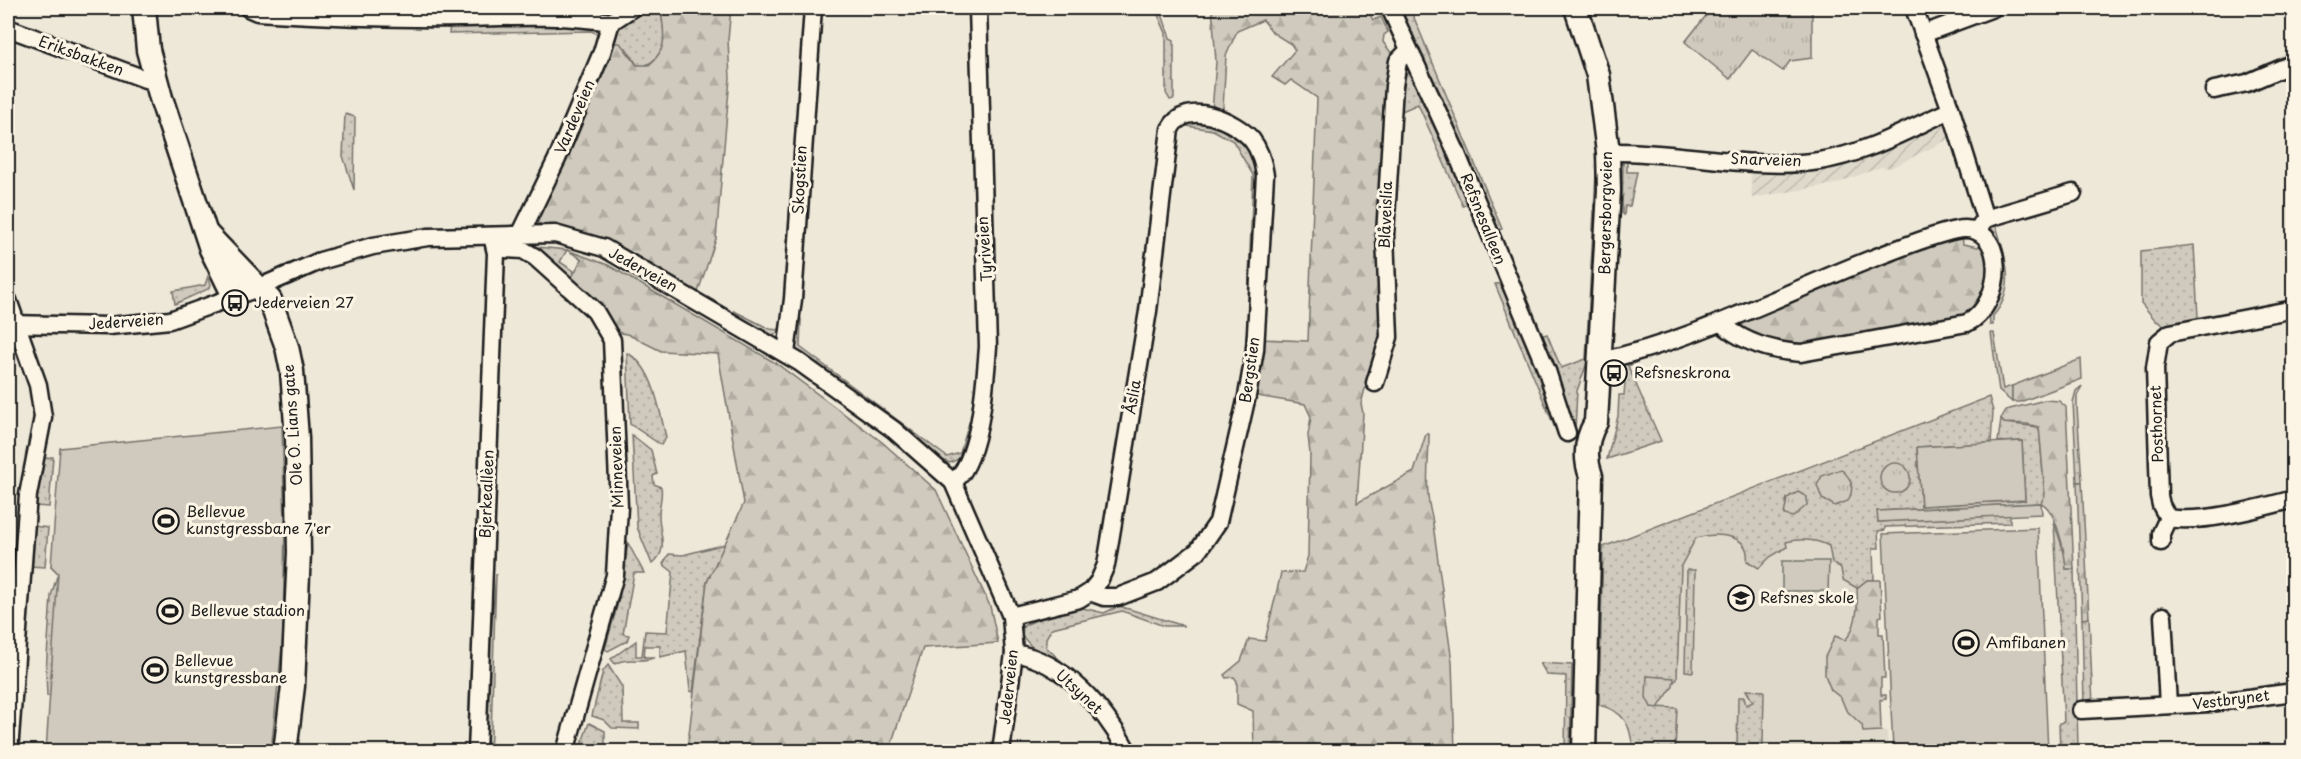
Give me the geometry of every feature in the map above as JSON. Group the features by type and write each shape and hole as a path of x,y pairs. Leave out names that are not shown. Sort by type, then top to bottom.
{"street":[{"name":"Ole O. Lians gate","path":"144,8 146,35 156,80 220,272 234,296"},
{"path":"248,8 257,12 331,17 493,12 611,22 632,8"},
{"name":"Skogstien","path":"786,353 793,299 813,8"},
{"name":"Tyriveien","path":"953,482 964,473 974,441 982,401 988,347 978,8"},
{"name":"Refsnesalleen","path":"1390,8 1454,147 1547,371 1567,433"},
{"name":"Bergersborgveien","path":"1576,8 1598,75 1608,152 1609,190 1596,422 1600,435 1598,463 1591,476 1584,752"},
{"path":"1720,322 1728,329 1762,346 1782,352 1801,353 1967,323 1980,316 1987,305 1995,282 1991,246 1982,224 1951,110 1914,8"},
{"path":"1923,34 1993,8"},
{"name":"Vardeveien","path":"521,233 557,159 602,52 611,22"},
{"name":"Eriksbakken","path":"8,28 145,80 156,80"},
{"name":"Blåveislia","path":"1375,383 1389,337 1385,235 1394,86 1398,61 1408,50"},
{"path":"2214,90 2247,83 2294,63"},
{"name":"Snarveien","path":"1608,152 1694,155 1780,164 1819,161 1890,139 1951,110"},
{"name":"Bergstien","path":"1090,592 1104,597 1129,594 1157,582 1198,551 1218,522 1224,504 1248,396 1258,314 1265,175 1263,160 1252,141 1230,123 1200,114 1180,118"},
{"name":"Åslia","path":"1090,592 1100,581 1111,541 1148,311 1168,137 1173,124 1180,118"},
{"path":"1600,361 1691,334 1936,235 1982,224 2073,193"},
{"name":"Jederveien","path":"12,325 153,323 258,288 320,261 373,246 438,236 492,236 521,233 571,237 604,248 786,353 894,430 953,482 1011,616 1014,653 1001,752"},
{"name":"Ole O. Lians gate","path":"207,234 270,300 287,347 297,438 298,597 293,686 285,752"},
{"name":"Bjerkeallèen","path":"477,752 496,254 492,236"},
{"name":"Minneveien","path":"492,236 505,249 523,250 535,257 595,311 612,340 619,507 617,554 611,590 565,752"},
{"path":"8,300 12,325 38,385 43,417 28,495 9,752"},
{"name":"Posthornet","path":"2168,518 2160,505 2159,496 2155,368 2159,342 2169,333 2183,329 2294,309"},
{"path":"2161,542 2168,518 2186,519 2236,512 2294,500"},
{"path":"1011,616 1078,599 1090,592"},
{"path":"2163,615 2168,705"},
{"name":"Utsynet","path":"1014,653 1040,659 1078,688 1109,720 1128,752"},
{"name":"Vestbrynet","path":"2081,710 2210,703 2294,692"}],"shaded area":[{"path":"1943,115 1955,136 1891,168 1881,167 1835,184 1752,198 1750,167 1798,167"},
{"name":"Refsnes skole","path":"1859,448 1873,548 1874,579 1880,580 1882,616 1879,617 1879,634 1883,634 1885,678 1881,678 1881,695 1886,695 1886,699 1880,700 1881,731 1887,731 1888,751 1633,751 1631,728 1626,719 1617,711 1599,705 1603,547"}],"green space":[{"path":"644,8 669,8 662,20 665,34 663,47 651,63 644,66 637,65 626,48 611,43 620,26"},
{"path":"731,8 728,40 730,78 716,239 698,292 536,222 611,43 620,43 637,65 649,65 663,45 661,9"},
{"path":"1155,8 1160,8 1170,38 1174,40 1174,99 1170,100 1166,93 1166,33"},
{"path":"1212,8 1367,8 1373,20 1381,17 1388,32 1384,35 1383,42 1395,58 1381,251 1377,263 1384,340 1371,385 1366,385 1361,404 1363,413 1357,503 1414,472 1426,434 1429,434 1428,497 1452,662 1455,751 1254,751 1253,711 1237,704 1237,681 1234,677 1226,678 1224,675 1241,661 1249,639 1265,641 1281,573 1303,572 1308,556 1310,454 1308,435 1311,417 1305,404 1251,395 1260,339 1308,341 1317,98 1291,80 1285,85 1272,77 1295,50 1291,44 1273,33 1263,20 1237,31 1226,56 1223,108 1217,114 1212,111 1216,62"},
{"path":"1397,8 1410,8 1502,229 1493,231"},
{"path":"1704,8 1812,8 1812,58 1790,61 1783,71 1752,50 1730,79 1685,42 1709,12"},
{"path":"567,24 592,26 599,33 599,42 596,33 591,31 449,34 450,25"},
{"path":"1399,72 1414,74 1419,81 1467,204 1463,206 1418,104 1395,114"},
{"path":"345,114 355,117 354,190 343,156"},
{"path":"1202,119 1246,138 1260,166 1255,293 1242,382 1247,328 1253,175 1233,141 1213,130 1180,125"},
{"path":"1623,159 1627,160 1627,172 1637,172 1630,206 1625,206 1624,215 1622,213"},
{"path":"1596,174 1599,178 1589,357 1577,391 1575,431 1572,432 1541,336 1547,334 1561,368 1586,359"},
{"path":"790,202 793,202 783,331 772,335 735,315 734,311 770,329 778,330 782,325"},
{"path":"1994,219 2005,257 2007,282 2006,293 1993,316 1993,325 1990,325 1989,315 2000,265 1991,226"},
{"path":"1962,235 1963,244 1978,247 1985,244 1992,285 1965,319 1785,348 1742,330 1742,320 1885,259"},
{"path":"2194,245 2198,318 2167,327 2156,321 2141,303 2141,251"},
{"path":"533,248 567,250 560,262 574,271 570,281"},
{"path":"567,250 608,265 777,364 882,442 936,490 990,606 998,643 923,648 889,751 687,751 707,582 744,503 718,354 661,351 627,334 615,332 570,281 582,259"},
{"path":"208,276 211,285 208,289 175,304 173,291 205,285"},
{"path":"1502,283 1548,387 1559,430 1557,433 1495,284"},
{"path":"797,319 801,319 800,347 947,457 960,453 969,423 971,425 962,457 950,463 939,459 797,351 794,348"},
{"path":"1991,333 1994,333 2003,389 2012,386 2012,402 1999,391"},
{"path":"627,353 644,368 654,390 666,437 661,445 630,424"},
{"path":"2081,359 2082,379 2020,402 2012,402 2012,386"},
{"path":"1634,360 1637,362 1628,366 1661,441 1607,459 1618,416 1619,395 1624,395 1625,383 1620,382 1622,363"},
{"path":"2082,386 2077,396 2077,407 2082,482 2077,482 2073,402 2076,391"},
{"path":"1989,397 1993,411 1991,443 1917,447 1921,506 2025,500 2022,441 1998,442 2001,419 2004,423 2039,427 2045,495 2041,503 1878,511 1878,522 2010,515 2010,523 1885,527 1885,530 1878,531 1879,548 1873,548 1874,580 1867,580 1857,588 1843,580 1841,569 1832,563 1829,546 1819,542 1798,540 1786,542 1787,547 1770,557 1759,568 1747,561 1747,551 1737,540 1721,535 1696,538 1681,566 1677,679 1673,683 1673,678 1647,677 1651,707 1677,708 1675,751 1633,751 1625,721 1615,711 1599,705 1603,547"},
{"path":"2045,400 2059,401 2066,407 2074,569 2066,569 2062,542 2055,522 2051,513 2041,503 2045,495 2039,427 2004,423 2001,419 2006,410"},
{"name":"Bellevue stadion","path":"282,426 285,524 283,637 271,751 46,751 58,573 51,566 60,448"},
{"path":"632,435 651,450 657,474 653,476 654,484 661,487 659,515 662,547 661,553 652,564 637,527"},
{"path":"2022,441 2025,500 1921,506 1917,447"},
{"path":"53,457 49,507 35,506 42,459"},
{"path":"1895,463 1906,467 1910,478 1906,489 1895,493 1884,489 1880,478 1884,467"},
{"path":"1841,469 1848,476 1852,487 1848,501 1835,506 1822,499 1817,485 1822,476"},
{"path":"2077,482 2082,482 2089,618 2082,619"},
{"path":"1798,492 1807,497 1807,505 1793,517 1784,515 1787,498"},
{"path":"2041,503 2042,514 1878,522 1877,511"},
{"path":"2054,522 2065,555 2066,569 2074,569 2078,751 2060,751 2059,723 2064,722"},
{"path":"33,526 48,528 45,567 29,566"},
{"name":"Amfibanen","path":"2038,528 2048,751 1893,751 1883,534"},
{"path":"63,540 53,696 47,696 46,672 51,596 58,573 51,566"},
{"path":"628,543 644,573 634,573 623,634 629,635 627,641 608,651 605,649 619,599"},
{"path":"725,544 707,582 693,692 690,691 686,651 660,657 660,646 645,646 644,657 655,657 615,664 611,659 636,641 636,656 642,656 645,631 667,632 673,572 663,564 669,554 683,555"},
{"path":"1782,561 1829,561 1828,591 1782,591"},
{"path":"1687,570 1695,570 1693,672 1685,671"},
{"path":"496,574 491,735 490,751 485,752 488,670"},
{"path":"1867,580 1880,580 1882,616 1879,617 1879,634 1883,634 1885,678 1881,678 1881,695 1886,695 1886,699 1880,700 1881,731 1863,732 1862,725 1846,710 1841,698 1831,690 1825,675 1825,657 1835,636 1845,640 1849,635 1856,616 1857,588"},
{"path":"1119,606 1184,626 1164,626 1122,611 1052,628 1046,638 1046,647 1098,695 1031,646 1022,636 1023,626 1049,614 1078,607 1104,613"},
{"path":"2089,618 2093,705 2084,705 2082,619"},
{"path":"1540,663 1572,665 1570,751 1565,751 1566,676 1547,675"},
{"path":"608,665 622,687 623,723 639,723 639,729 612,728 604,720 592,716 603,671"},
{"path":"1647,676 1674,678 1673,686 1658,708 1651,707 1646,697"},
{"path":"1746,690 1764,691 1761,751 1725,751 1725,748 1737,748 1738,697 1744,697 1746,705 1753,702"},
{"path":"589,723 605,731 605,751 579,751"}],"place":[{"name":"Jederveien 27","path":"235,303"},
{"name":"Refsneskrona","path":"1614,373"},
{"name":"Bellevue kunstgressbane 7'er","path":"166,521"},
{"name":"Refsnes skole","path":"1741,598"},
{"name":"Bellevue stadion","path":"170,611"},
{"name":"Amfibanen","path":"1966,643"},
{"name":"Bellevue kunstgressbane","path":"155,670"}]}
